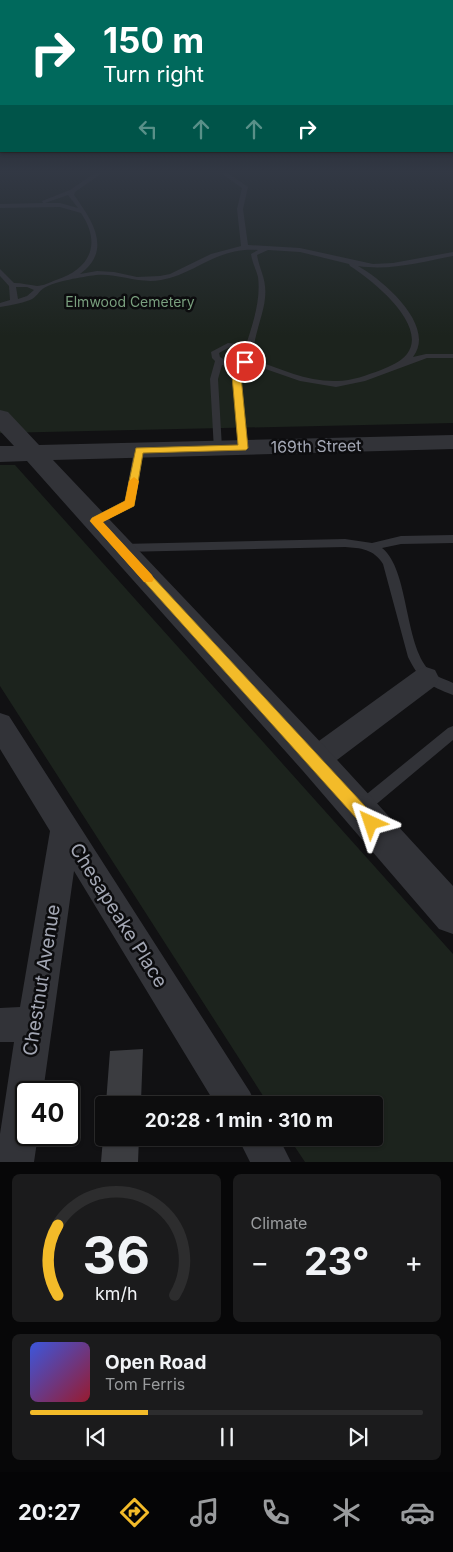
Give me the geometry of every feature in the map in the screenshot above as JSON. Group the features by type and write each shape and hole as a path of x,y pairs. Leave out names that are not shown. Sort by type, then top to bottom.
{"street":[{"path":"0,417 315,760 453,915"},
{"name":"169th Street","path":"0,454 453,442"},
{"path":"315,760 426,678"},
{"name":"Chesapeake Place","path":"0,725 231,1096"},
{"name":"Chestnut Avenue","path":"15,1162 34,1024 65,829"},
{"path":"0,1025 34,1024"}],"lane":[{"path":"92,227 94,234 92,257 96,265 114,274"},
{"path":"241,227 245,247"},
{"path":"0,271 12,285 38,288 70,278 97,273 114,274 137,279 160,278 172,275 225,251 245,247 300,250 363,265 382,266 453,254"},
{"path":"248,360 250,356 248,350 257,321 262,293 261,276 254,254 270,248"},
{"path":"225,251 242,253 254,258"},
{"path":"70,278 81,270 92,257"},
{"path":"344,261 374,280 393,296 404,311 415,338 414,349 401,364"},
{"path":"374,280 375,272 382,266"},
{"path":"12,285 14,300"},
{"path":"0,305 14,300 29,299 38,291 38,288"},
{"path":"248,350 234,344 222,346 215,352 215,355 219,361 236,364 248,360 310,380 335,384 354,381 426,356 453,356"},
{"path":"216,448 214,379 219,361"},
{"path":"236,364 243,448"},
{"path":"95,521 130,503 139,450"},
{"path":"373,546 379,543 408,540 453,539"},
{"path":"120,548 345,543 373,546 380,551 388,563 414,657 426,678 453,689"},
{"path":"359,810 453,732"}],"green space":[{"name":"Elmwood Cemetery","path":"0,227 453,227 453,423 0,433"},
{"path":"0,465 15,465 453,954 453,1162 305,1162 294,1146 383,1146 383,1096 263,1096 0,686"}],"building":[{"path":"143,1049 141,1096 107,1096 110,1051"},
{"path":"102,1146 139,1146 138,1162 101,1162"}],"slow traffic":[{"path":"134,481 130,503 95,521 148,579"}],"route":[{"path":"245,362 236,364 243,448 139,450 130,503 95,521 371,823"}]}
